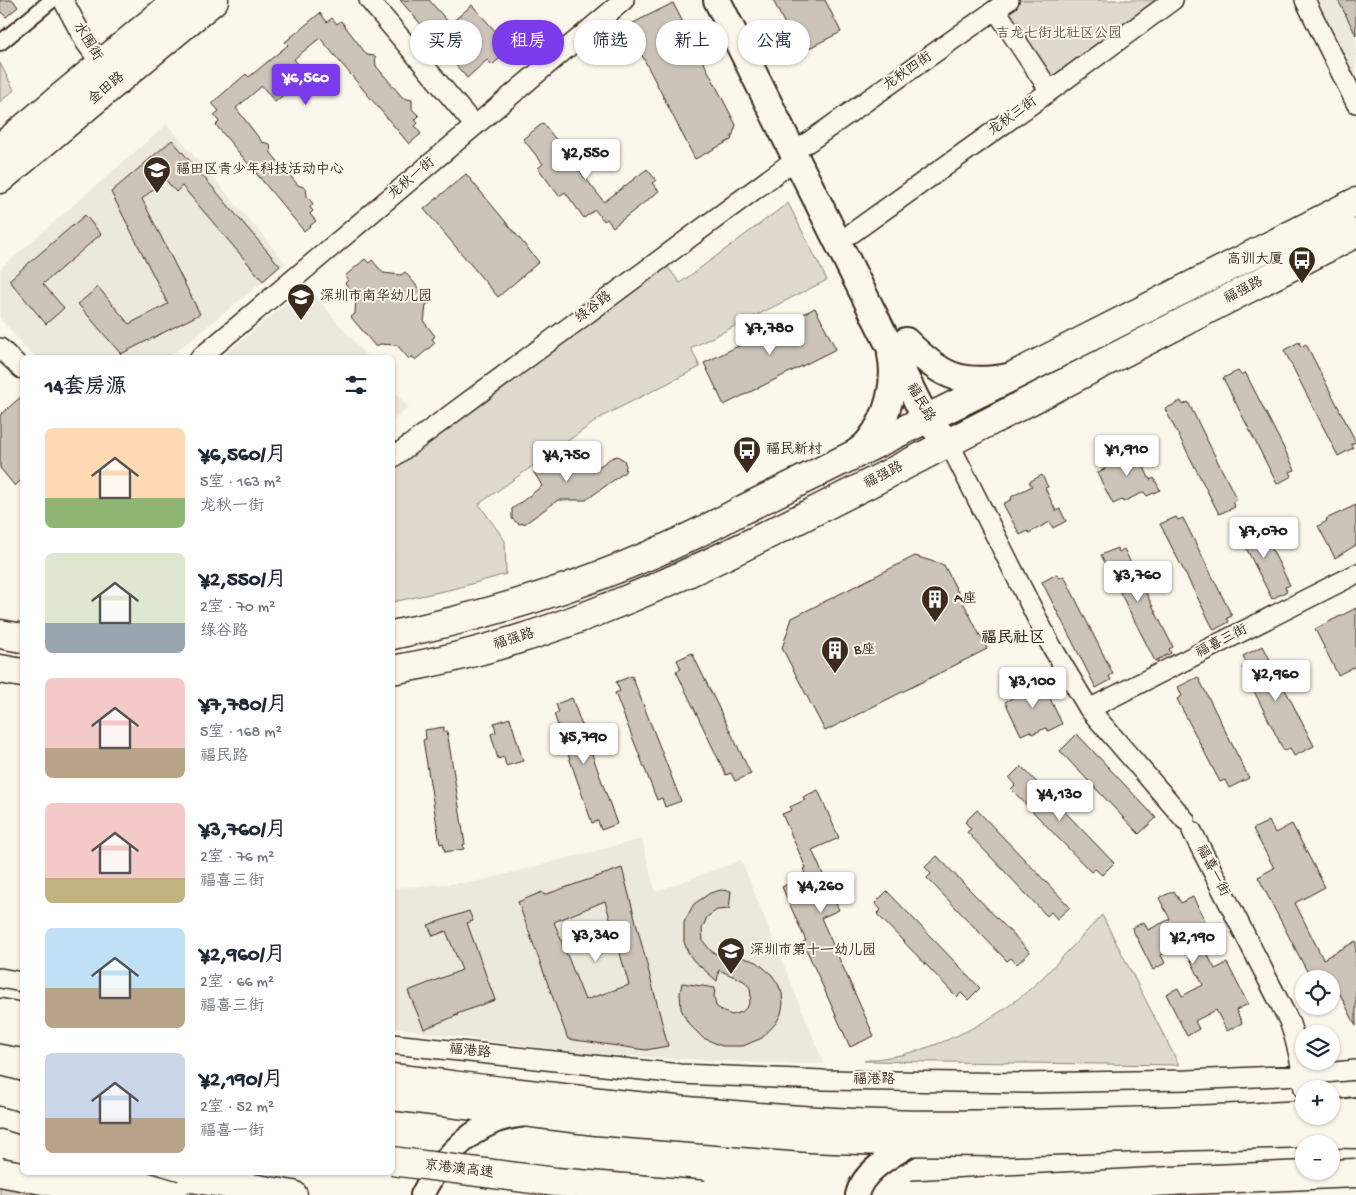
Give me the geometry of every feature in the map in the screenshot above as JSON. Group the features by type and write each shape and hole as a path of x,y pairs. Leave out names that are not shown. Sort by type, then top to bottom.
{"main road":[{"name":"金田路","path":"0,178 108,73 178,0"},
{"name":"金田路","path":"0,148 214,0"},
{"name":"福民路","path":"717,0 801,151 949,443"},
{"name":"福民路","path":"736,0 801,151 852,233 897,342"},
{"name":"福强路","path":"395,634 444,624 513,605 576,584 704,531 744,509 1011,377 1356,202"},
{"name":"福强路","path":"395,669 468,654 511,641 590,614 632,597 737,549 949,443 1356,233"},
{"path":"854,454 869,441 882,420 893,383 897,342 950,375 970,381 988,381 1011,377"},
{"path":"0,634 20,638"},
{"path":"0,669 20,673"},
{"path":"395,1078 622,1105 854,1123 929,1125 1082,1124 1295,1115"},
{"path":"0,1091 20,1096"},
{"path":"395,1096 596,1121 810,1138 1000,1142 1195,1136 1356,1134"},
{"path":"0,1144 20,1149"},
{"name":"京港澳高速","path":"395,1161 556,1182 704,1195"},
{"path":"0,1172 123,1195"},
{"path":"912,1195 1356,1173"},
{"path":"107,1175 174,1195"},
{"path":"174,1175 293,1195"}],"street":[{"path":"0,43 52,0"},
{"name":"水围街","path":"63,0 83,39 108,73"},
{"path":"369,0 474,126"},
{"name":"龙秋一街","path":"204,355 624,0"},
{"name":"龙秋三街","path":"852,233 1173,0"},
{"path":"1306,0 1356,103"},
{"path":"993,6 1050,91"},
{"name":"龙秋四街","path":"801,151 993,6"},
{"name":"绿谷路","path":"395,456 801,151"},
{"path":"0,348 20,366"},
{"name":"福喜一街","path":"949,443 1049,642 1089,709 1188,826 1289,1021 1295,1037 1303,1080"},
{"name":"福喜三街","path":"1089,709 1356,574"},
{"path":"0,978 16,1007"},
{"name":"福港路","path":"395,1044 680,1074 823,1080 1295,1082"},
{"name":"福港路","path":"1312,1080 1356,1070"},
{"path":"1340,1111 1356,1109"},
{"path":"422,1195 430,1179 449,1156 477,1132 495,1122 530,1114"},
{"path":"857,1195 862,1182 877,1167 917,1141"}],"shaded area":[{"path":"1317,0 1356,0 1356,77"},
{"name":"福田区青少年科技活动中心","path":"167,124 286,263 172,355 34,355 28,351 0,318 0,269"},
{"name":"深圳市南华幼儿园","path":"307,286 365,355 224,355"},
{"path":"395,392 409,408 395,418"},
{"path":"642,839 655,892 741,860 824,1064 759,1063 594,1054 395,1027 395,888 475,882"}],"green space":[{"name":"吉龙七街北社区公园","path":"1019,0 1162,0 1059,77 1044,75 1008,21 1011,6"},
{"path":"0,63 14,90 0,102"},
{"path":"788,203 827,280 691,348 700,367 603,416 479,504 505,541 506,574 457,588 395,602 395,467 667,266 680,283"},
{"path":"1102,915 1179,1065 864,1061 920,1050 958,1035 994,1016 1041,979"},
{"path":"0,1179 39,1190 40,1195 0,1195"}],"building":[{"path":"0,0 13,0 18,7 6,17 0,11"},
{"path":"400,0 429,0 446,20 417,20"},
{"path":"773,0 825,0 841,32 810,48 810,20 783,20"},
{"path":"1338,0 1356,0 1356,35"},
{"path":"673,3 682,20 656,20 656,65 705,65 736,125 731,140 695,159 646,63 646,20 639,20"},
{"path":"472,5 492,28 492,65 487,60 482,64 482,20 455,20"},
{"path":"320,13 327,22 332,18 337,24 341,21 367,55 375,56 376,66 403,98 412,100 412,109 419,116 415,120 418,123 415,126 421,134 409,144 320,38 294,59 307,75 275,102 262,86 236,108 262,142 270,144 271,153 298,185 306,188 307,196 313,204 310,207 313,211 310,214 316,221 304,231 216,125 219,122 214,115 219,111 212,103 246,74 249,77 288,45 285,42"},
{"path":"456,65 481,65 467,78"},
{"path":"543,123 604,202 647,169 656,180 652,183 659,191 613,227 607,219 604,221 595,210 584,218 565,192 559,196 538,168 543,164 523,139"},
{"path":"172,140 280,266 263,281 182,186 176,192 165,179 142,199 200,314 121,354 78,304 98,287 129,324 168,304 111,192"},
{"path":"466,174 539,262 498,297 424,209"},
{"path":"85,215 101,234 43,284 64,308 46,324 9,280"},
{"path":"365,259 369,263 372,260 383,273 401,275 405,272 430,302 426,305 424,322 435,336 432,339 435,343 415,360 412,356 409,359 397,345 380,344 376,347 351,317 355,314 356,296 345,283 348,280 345,276"},
{"path":"815,308 836,349 724,405 704,363"},
{"path":"1299,342 1301,347 1306,344 1356,442 1351,444 1353,448 1338,456 1284,350"},
{"path":"1238,371 1241,375 1245,372 1295,470 1290,472 1292,476 1277,484 1223,378"},
{"path":"20,398 20,481 15,486 0,468 0,415"},
{"path":"1181,401 1183,405 1188,402 1237,500 1232,502 1235,507 1219,514 1165,409"},
{"path":"573,444 593,471 617,456 624,460 625,472 586,500 558,500 526,523 519,524 512,519 512,509 542,486 534,472"},
{"path":"1136,444 1142,456 1139,457 1150,480 1154,478 1160,490 1147,496 1144,492 1123,502 1122,500 1113,504 1097,473 1106,468 1105,466 1126,456 1123,450"},
{"path":"1042,475 1048,487 1045,488 1056,511 1060,509 1066,521 1053,528 1050,522 1029,533 1028,531 1020,535 1003,504 1012,499 1011,497 1032,486 1029,482"},
{"path":"1356,505 1356,545 1335,558 1318,526 1327,521 1326,519"},
{"path":"1176,517 1178,520 1183,518 1232,616 1227,618 1229,622 1214,630 1160,524"},
{"path":"1251,521 1253,525 1258,522 1290,585 1285,587 1287,591 1272,599 1236,528"},
{"path":"1117,548 1119,552 1124,549 1173,647 1169,649 1171,653 1155,661 1101,555"},
{"path":"915,556 944,565 987,649 825,731 782,648 792,618"},
{"path":"1057,574 1059,578 1064,576 1113,674 1109,676 1111,680 1096,688 1042,582"},
{"path":"1356,608 1356,666 1338,675 1315,629"},
{"path":"1263,646 1314,746 1294,756 1290,748 1284,751 1242,667 1247,664 1243,656"},
{"path":"692,653 751,774 735,781 731,773 726,775 676,671 681,669 677,660"},
{"path":"632,676 681,801 665,807 662,798 657,800 615,693 620,691 616,682"},
{"path":"1040,677 1062,724 1048,731 1046,728 1032,734 1030,731 1021,735 1005,702 1014,697 1013,694 1027,687 1026,684"},
{"path":"1198,677 1249,778 1229,788 1225,780 1220,782 1177,699 1182,696 1178,687"},
{"path":"572,698 617,824 601,830 598,821 592,823 554,714 559,713 556,704"},
{"path":"510,718 523,761 506,766 504,757 498,759 491,734 496,732 494,723"},
{"path":"444,727 444,732 447,731 465,844 463,845 464,849 445,852 443,843 440,844 423,740 426,739 425,730"},
{"path":"1077,734 1156,818 1139,834 1060,751"},
{"path":"1021,766 1114,863 1102,875 1095,869 1091,872 1011,789 1015,785 1009,778"},
{"path":"818,790 839,838 812,850 839,910 821,918 874,1036 850,1047 803,942 806,941 782,887 792,882 790,879 805,873 803,869 806,868 782,814 792,810 790,807 805,800 803,797"},
{"path":"977,810 1070,907 1057,919 1051,912 1047,916 967,832 971,829 965,822"},
{"path":"1269,821 1275,833 1292,824 1325,887 1295,903 1323,959 1356,941 1356,1026 1340,994 1340,970 1306,970 1258,877 1274,868 1253,829"},
{"path":"937,856 1030,952 1017,964 1011,958 1007,961 927,878 931,874 925,867"},
{"path":"622,868 668,1046 646,1050 568,1039 518,902 542,892 544,895","holes":["605,901 629,985 585,1000 554,922"]},
{"path":"721,890 731,891 729,909 717,910 707,917 702,929 703,941 716,954 738,956 757,962 772,975 782,993 783,1004 781,1014 776,1023 762,1038 743,1046 722,1046 703,1038 688,1023 681,1009 680,993 682,983 715,988 716,1006 732,1015 742,1012 748,1006 751,997 750,988 744,981 719,970 717,981 693,960 684,942 684,922 694,904 710,893"},
{"path":"887,891 980,988 968,1000 961,993 957,997 877,914 881,910 875,903"},
{"path":"1174,891 1181,903 1193,897 1214,938 1202,944 1215,969 1227,963 1248,1004 1236,1010 1242,1023 1227,1031 1216,1010 1195,1021 1199,1029 1187,1036 1166,994 1178,988 1182,996 1203,985 1183,944 1161,955 1165,963 1153,970 1132,928 1144,922 1148,930 1170,919 1159,898"},
{"path":"469,911 473,921 467,923 495,1000 454,1015 458,1015 424,1029 408,991 462,970 446,931 433,936 428,925"}],"place":[{"name":"福田区青少年科技活动中心","path":"157,194"},
{"name":"高训大厦","path":"1302,284"},
{"name":"深圳市南华幼儿园","path":"301,321"},
{"name":"福民新村","path":"747,474"},
{"name":"A座","path":"935,623"},
{"name":"B座","path":"835,674"},
{"name":"深圳市第十一幼儿园","path":"731,975"}],"district":[{"name":"福民社区","path":"1013,639"}]}
